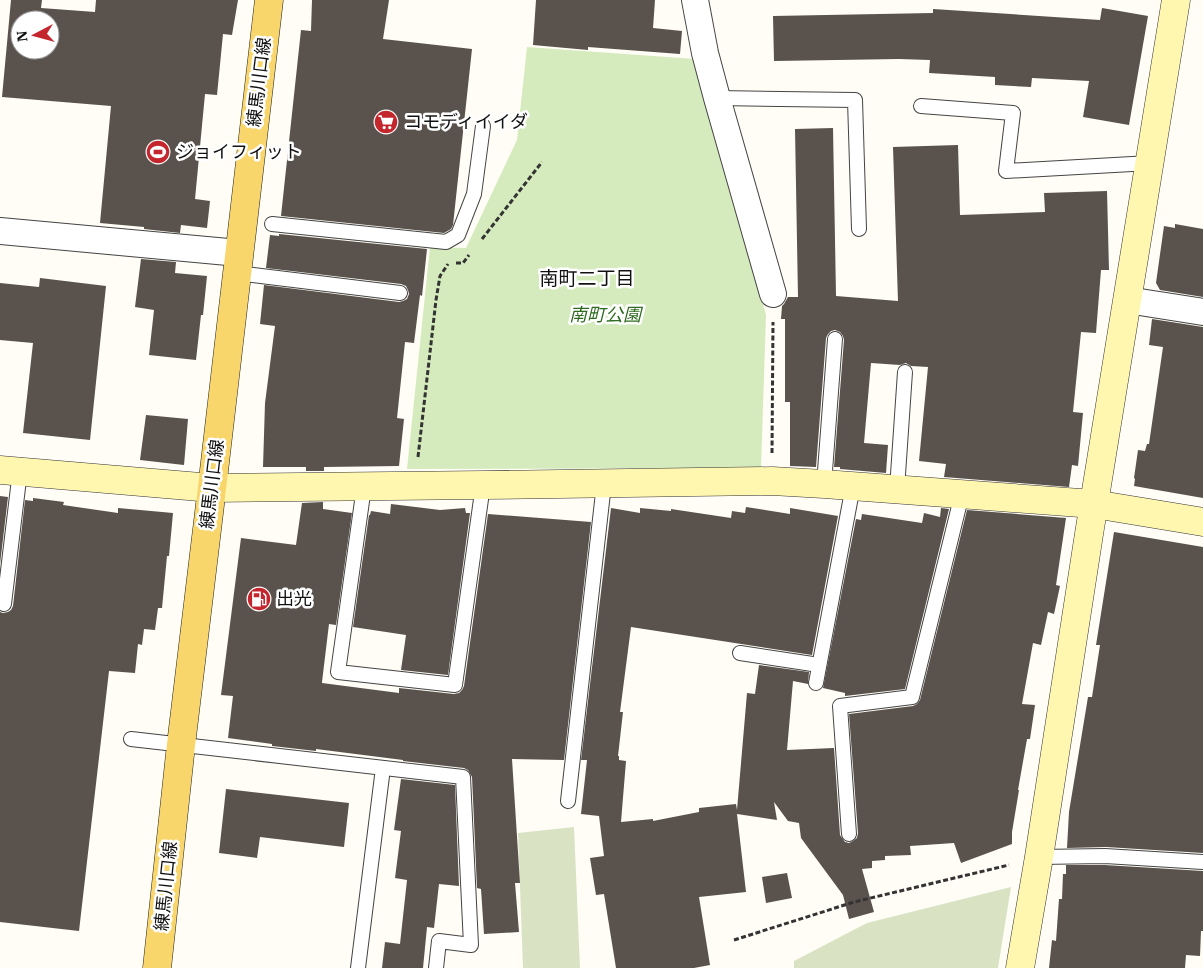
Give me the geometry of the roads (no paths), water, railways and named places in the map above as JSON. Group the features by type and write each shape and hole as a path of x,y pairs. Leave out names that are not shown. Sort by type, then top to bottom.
{"main road":[{"name":"練馬川口線","path":"157,968 181,745 269,0"}],"street":[{"path":"695,0 705,53 773,294"},
{"path":"1020,968 1176,0"},
{"path":"0,231 238,263"},
{"path":"1128,300 1203,312"},
{"path":"10,470 212,488 772,481 1094,504 1203,522"}],"lane":[{"path":"717,98 855,100 858,228"},
{"path":"921,106 1013,113 1006,171 1150,164"},
{"path":"272,224 446,242 458,235 474,194 483,126"},
{"path":"238,263 400,292"},
{"path":"824,484 835,339"},
{"path":"897,489 906,372"},
{"path":"4,604 10,470"},
{"path":"568,802 604,484"},
{"path":"364,487 338,672 455,685 483,486"},
{"path":"816,682 853,486"},
{"path":"850,834 840,706 912,697 962,494"},
{"path":"740,653 819,665"},
{"path":"131,739 462,777 471,946 439,941 436,968"},
{"path":"358,968 383,768"},
{"path":"1039,857 1105,856 1203,862"}],"place":[{"name":"コモディイイダ","path":"386,122"},
{"name":"ジョイフィット","path":"158,152"},
{"name":"出光","path":"259,599"}],"district":[{"name":"南町二丁目","path":"587,278"}],"park label":[{"name":"南町公園","path":"605,315"}]}
